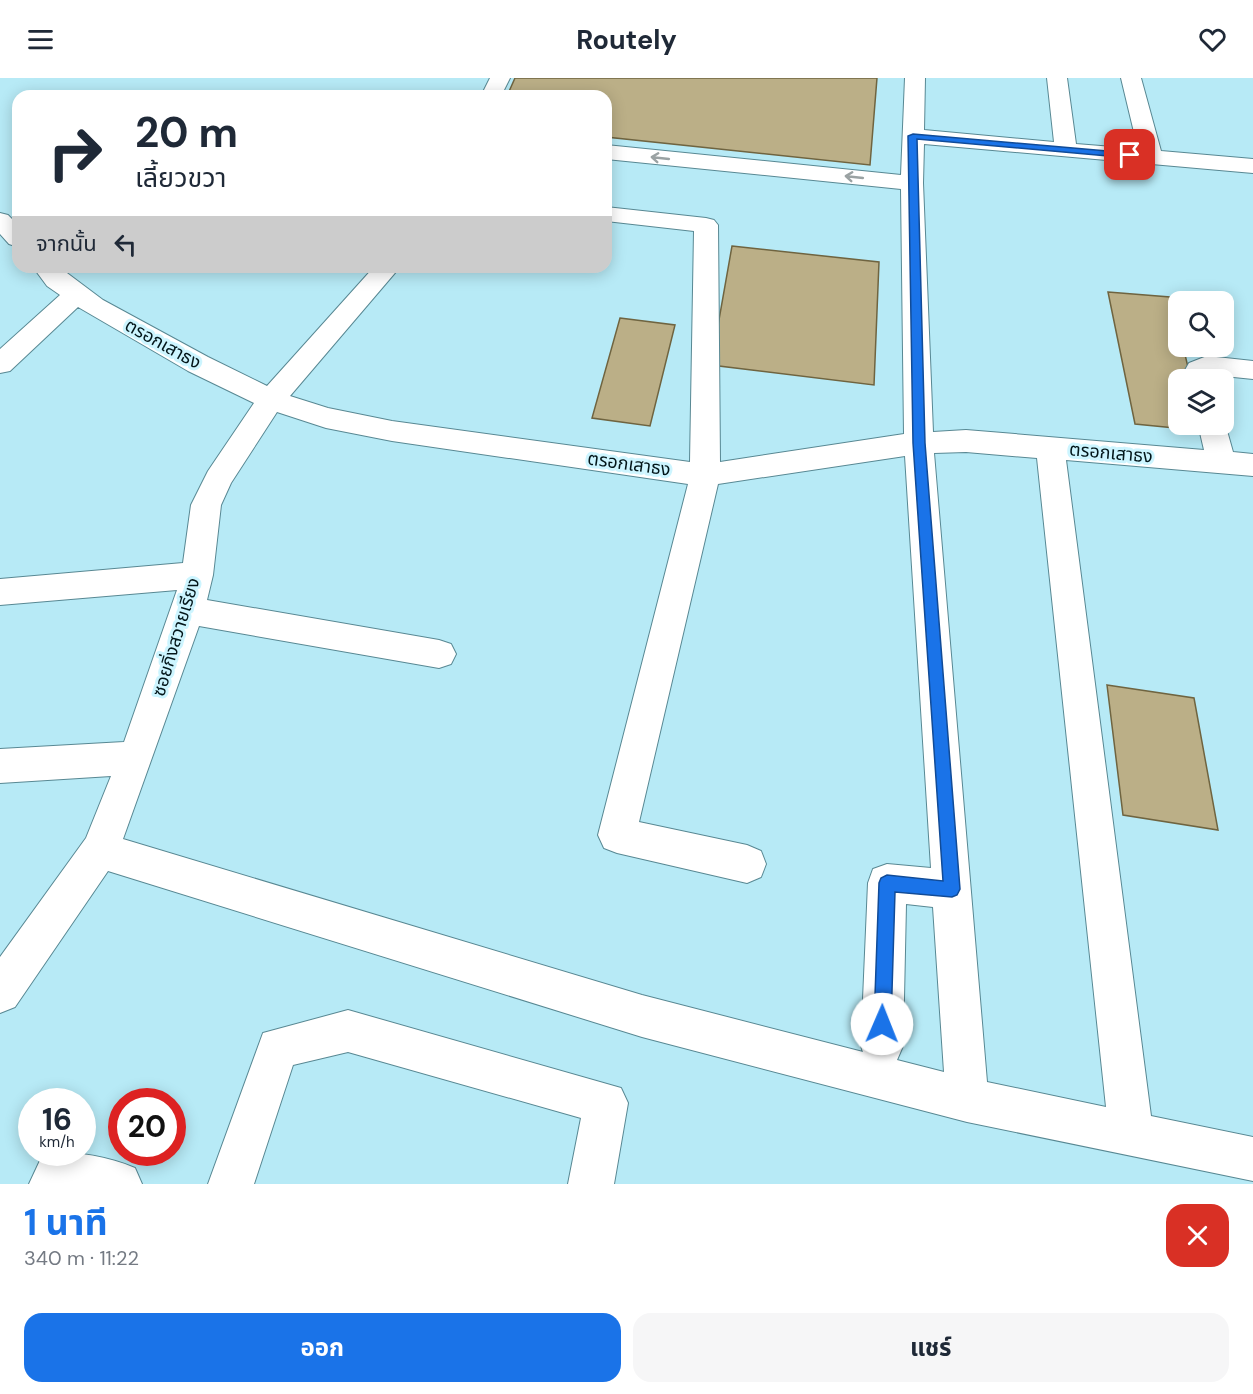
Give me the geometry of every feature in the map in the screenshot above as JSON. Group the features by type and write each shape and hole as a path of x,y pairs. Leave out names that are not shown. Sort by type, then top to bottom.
{"street":[{"path":"915,78 912,183 919,443 967,1100"},
{"path":"1057,78 1066,150"},
{"path":"1131,78 1151,157"},
{"path":"913,136 1253,166"},
{"path":"612,153 912,183"},
{"path":"612,215 706,225 705,475 617,835 747,864"},
{"path":"0,220 12,233"},
{"name":"ตรอกเสาธง","path":"50,273 56,280 77,294 198,364 271,400 326,418 392,431 705,475 919,443 966,441 1050,448 1243,471"},
{"name":"ซอยกิ่งสวายเรียง","path":"0,992 100,850 136,758 188,610 196,575 206,506 218,479 271,400 383,273"},
{"path":"0,364 77,294"},
{"path":"1201,369 1207,365 1253,370"},
{"path":"1219,435 1243,471"},
{"path":"1050,448 1131,1134"},
{"path":"0,592 196,575"},
{"path":"188,610 439,654"},
{"path":"0,766 136,758"},
{"path":"100,850 642,1016 967,1100 1253,1160"},
{"path":"882,1046 887,883 952,889"},
{"path":"231,1184 278,1048 348,1030 606,1103 591,1184"},
{"path":"52,1184 59,1170 119,1184"}],"building":[{"path":"515,78 877,78 870,165 612,138 612,90 510,90"},
{"path":"732,246 879,262 874,385 711,365"},
{"path":"1108,292 1168,297 1168,357 1186,357 1188,369 1168,369 1168,427 1135,424"},
{"path":"620,318 675,325 650,426 592,418"},
{"path":"1107,685 1194,698 1218,830 1123,815"}],"route":[{"path":"882,1024 887,883 952,889 919,443 912,183 913,136 1130,155"}]}
